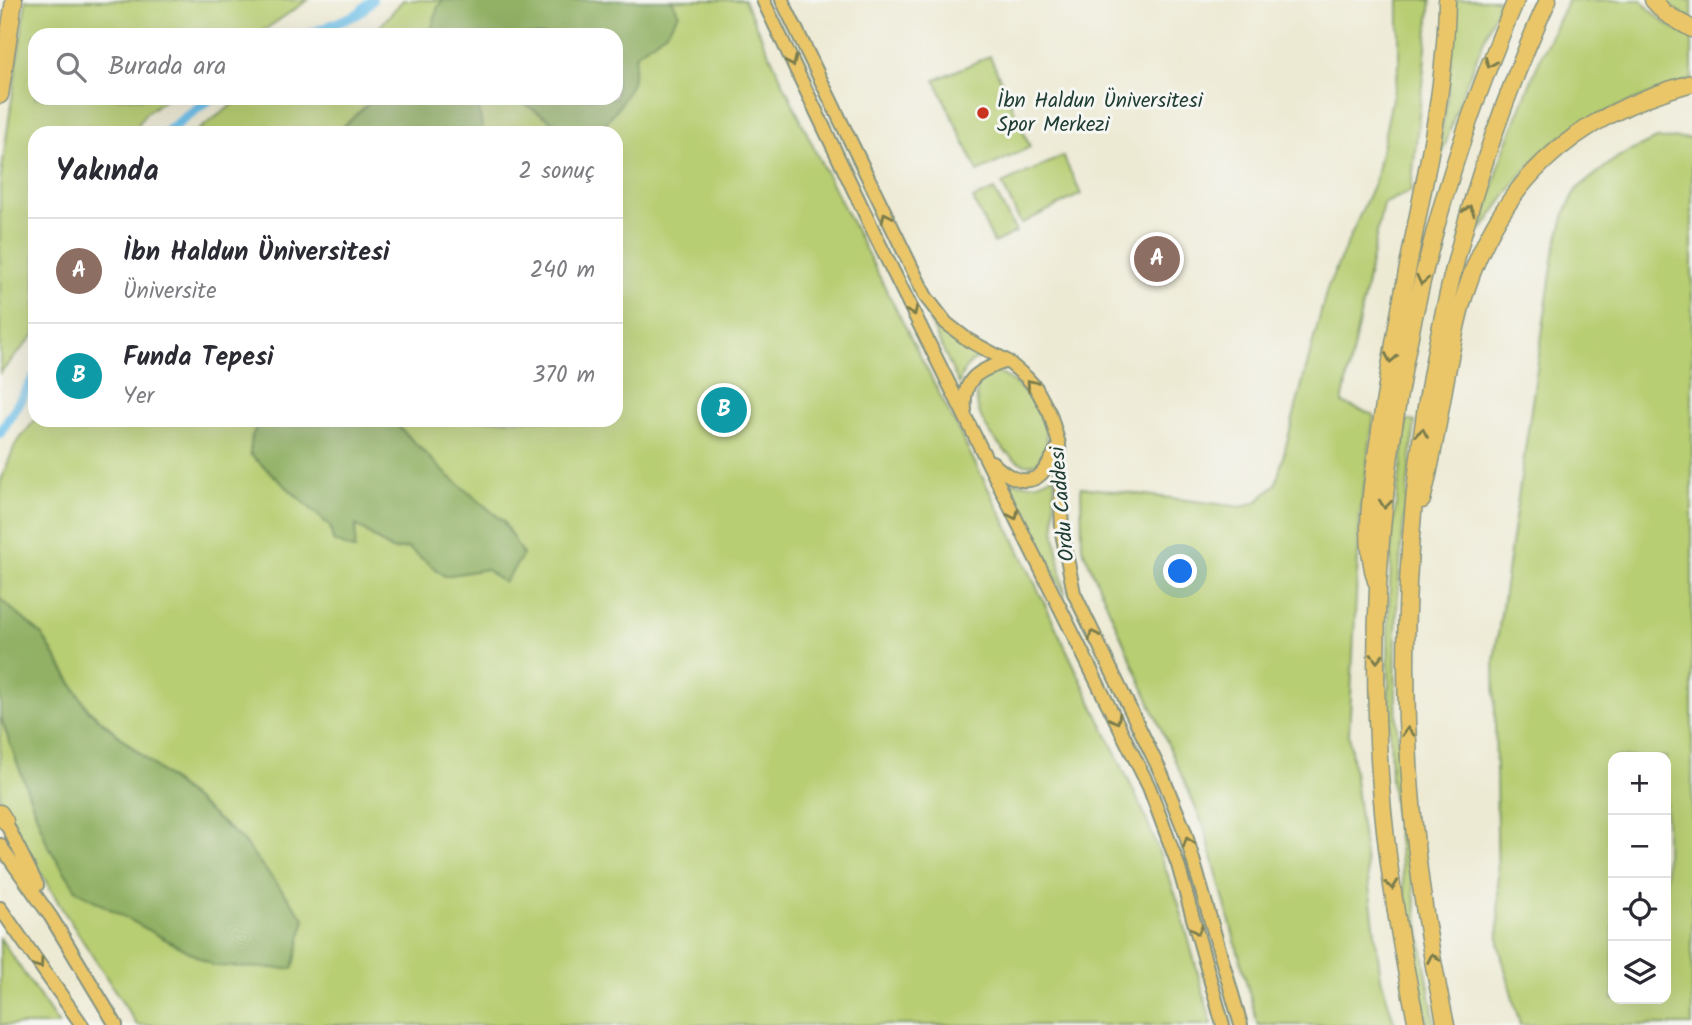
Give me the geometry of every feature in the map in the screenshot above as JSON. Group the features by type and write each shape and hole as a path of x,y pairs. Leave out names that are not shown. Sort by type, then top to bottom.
{"highway":[{"path":"0,95 14,0"},
{"path":"1378,590 1369,561 1374,478 1395,331 1440,97 1447,0"},
{"path":"1416,1025 1395,905 1383,811 1378,735 1378,590 1385,506 1395,420 1422,279 1467,125 1516,0"},
{"path":"1447,1025 1423,900 1411,790 1406,669 1412,525 1430,383 1460,246 1501,113 1548,0"},
{"path":"1653,0 1665,13 1692,29"},
{"path":"1412,525 1422,502 1430,471 1455,336 1469,283 1484,245 1502,213 1523,183 1572,136 1611,113 1692,83"},
{"path":"1544,161 1615,116 1657,101 1692,94"}],"main road":[{"name":"Ordu Caddesi","path":"763,0 813,108 1159,811 1189,901 1223,1025"},
{"name":"Ordu Caddesi","path":"782,0 926,297 946,323 968,340 1007,361 1026,377 1036,388 1050,414 1059,444 1062,533 1074,593 1162,775 1181,821 1198,870 1241,1025"},
{"path":"966,417 964,397 968,383 976,374 1007,361"},
{"path":"984,454 1002,473 1029,480 1040,476 1059,444"},
{"path":"3,817 51,918"},
{"path":"0,845 51,918 116,1025"},
{"path":"0,908 82,1025"}],"green space":[{"path":"26,0 308,0 267,28 28,28 28,105 157,105 145,114 137,126 28,126 28,342 0,373 0,183"},
{"path":"403,0 744,0 821,163 1014,539 1143,811 1178,901 1212,1025 137,1025 61,907 0,803 0,716 48,846 241,839 88,709 42,635 0,599 0,483 15,445 29,427 256,427 252,436 250,454 330,526 356,525 391,550 408,548 445,576 486,569 443,471 399,427 623,427 623,126 204,126 232,105 623,105 623,28 379,28"},
{"path":"443,0 672,0 679,14 666,32 636,54 632,83 623,100 623,28 432,28 438,6"},
{"path":"1399,0 1431,0 1411,191 1383,204 1342,403 1374,415 1360,517 1349,734 1381,978 1395,1025 1258,1025 1204,827 1082,547 1081,487 1242,507 1258,501 1276,484 1327,289 1375,181 1399,66"},
{"path":"1456,0 1500,0 1460,99 1433,182 1447,101"},
{"path":"1568,0 1642,0 1664,22 1692,37 1692,79 1599,115 1564,135 1530,165 1481,231 1503,152 1542,54"},
{"path":"1665,0 1692,0 1692,20 1671,7"},
{"name":"İbn Haldun Üniversitesi Spor Merkezi","path":"990,56 1030,147 978,172 935,80"},
{"path":"367,105 478,105 482,126 344,126"},
{"path":"526,105 620,105 603,126 560,126"},
{"path":"1692,138 1692,1025 1520,1025 1499,946 1494,661 1554,253 1566,210 1577,189 1618,157 1656,139"},
{"path":"1063,156 1081,194 1021,224 1002,184"},
{"path":"994,190 1016,232 994,243 973,199"},
{"path":"929,320 985,355 968,366 959,384"},
{"path":"992,372 1004,376 1026,395 1043,423 1046,450 1040,460 1032,464 1014,459 1005,451 981,417 976,399 978,380"},
{"path":"1407,420 1415,422 1397,607 1397,733 1412,879 1435,1025 1428,1025 1410,938 1391,780 1388,637 1392,534"},
{"path":"256,427 399,427 443,471 503,521 523,555 504,583 486,569 445,576 408,548 392,550 356,525 355,550 333,541 330,526 250,454 252,436"},
{"path":"1054,475 1055,535 1065,595 1006,480 1031,484 1042,482"},
{"path":"0,599 42,635 88,710 241,839 305,919 293,969 214,966 77,891 48,846 0,716"},
{"path":"0,938 59,1025 0,1025"}],"waterway":[{"path":"325,28 358,14 372,0"},
{"path":"174,126 202,105"},
{"path":"0,433 28,387"}],"place":[{"name":"İbn Haldun Üniversitesi Spor Merkezi","path":"983,113"},
{"name":"İbn Haldun Üniversitesi","path":"1157,259"},
{"name":"Funda Tepesi","path":"724,410"}]}
